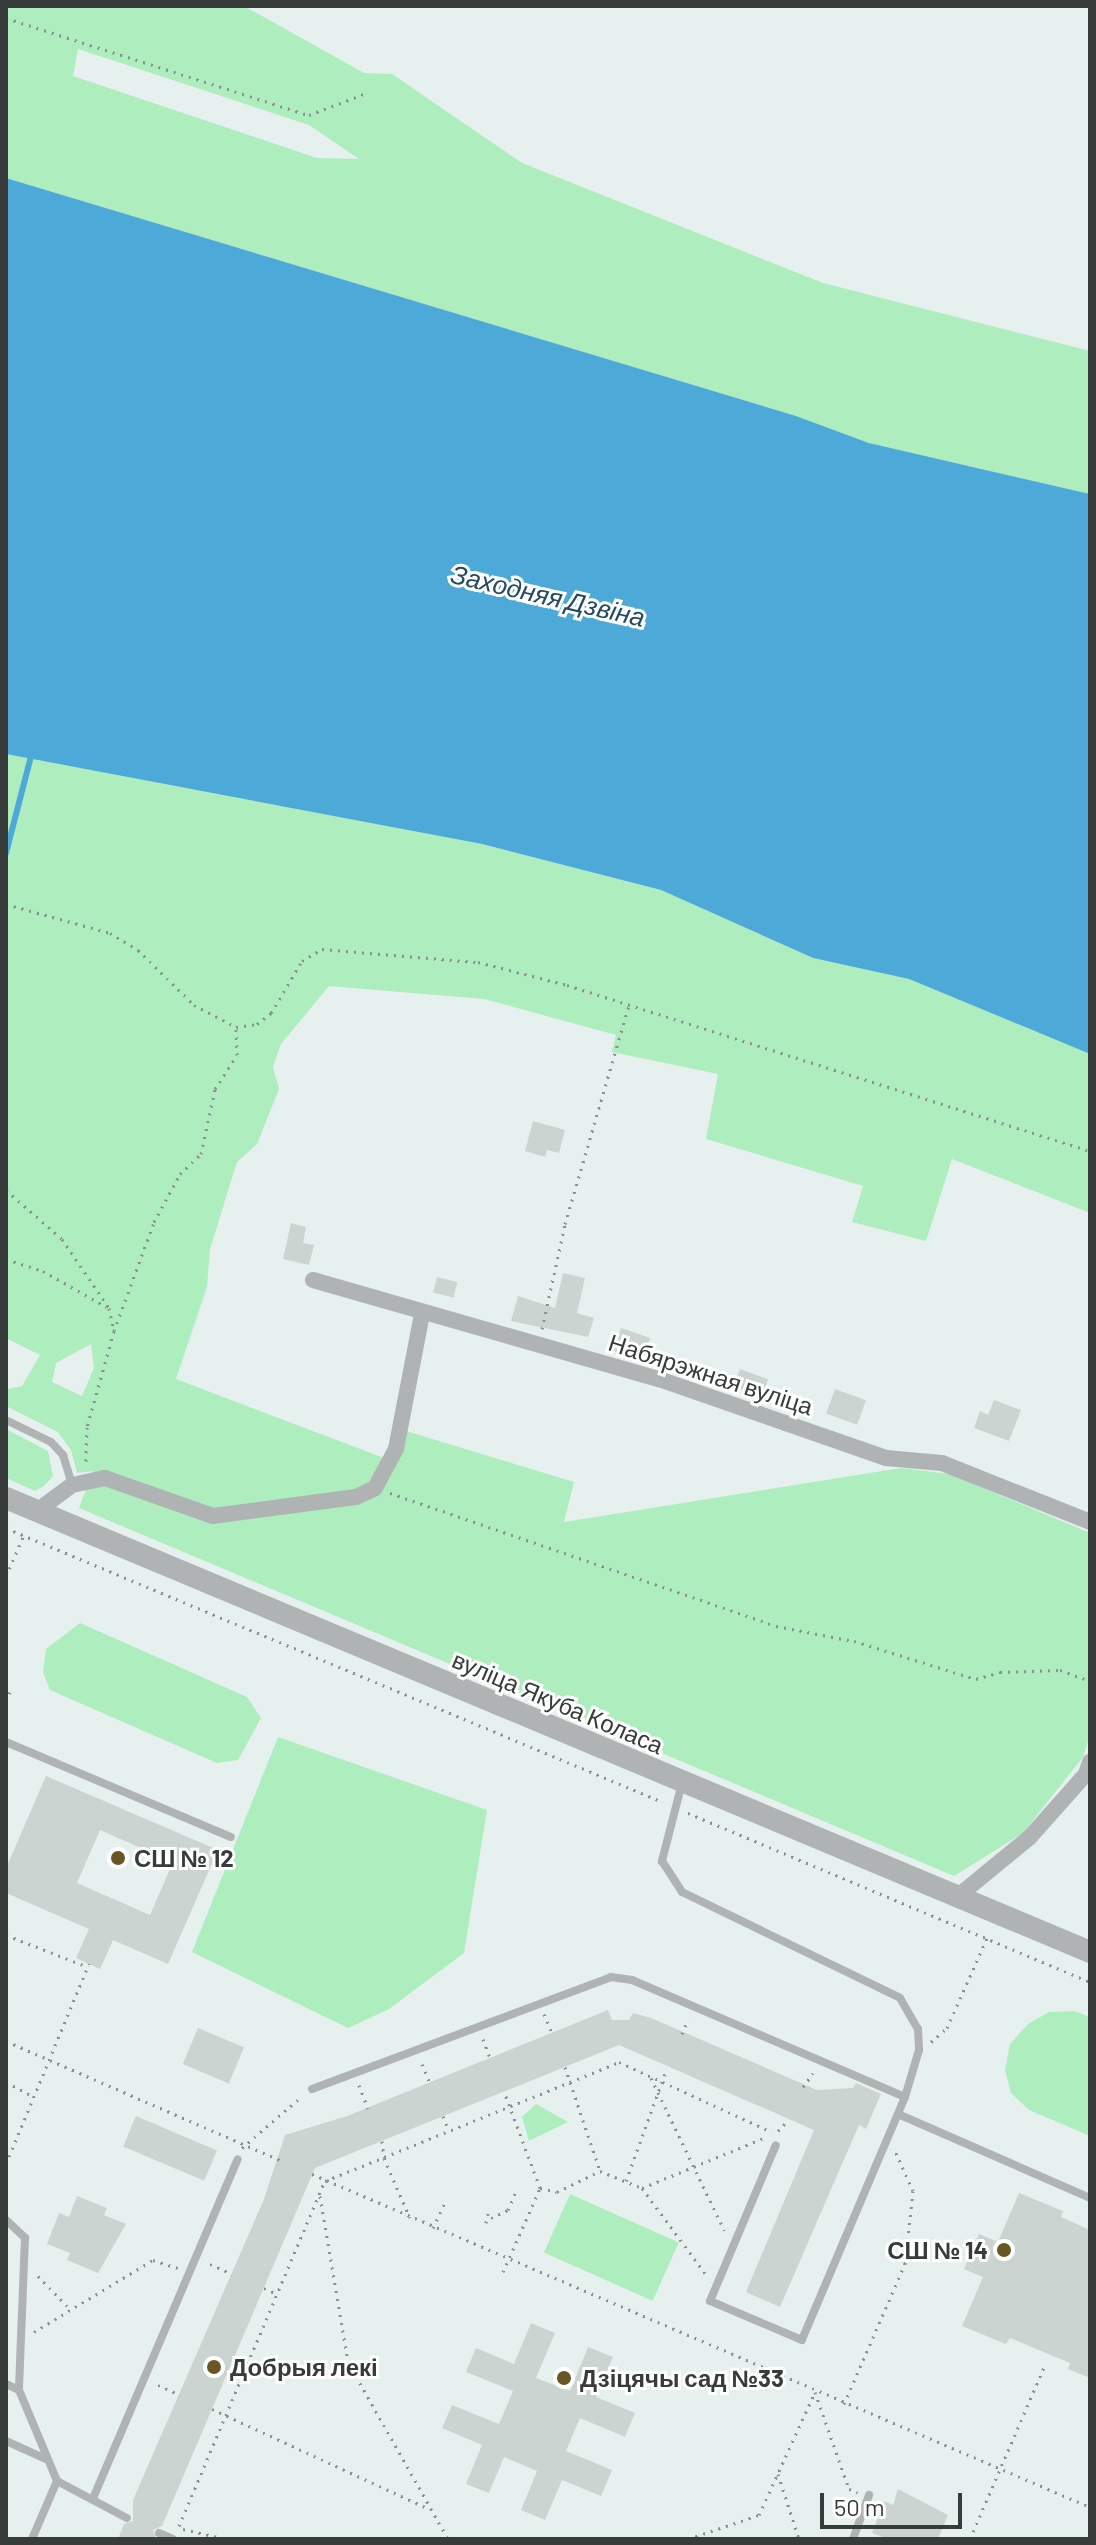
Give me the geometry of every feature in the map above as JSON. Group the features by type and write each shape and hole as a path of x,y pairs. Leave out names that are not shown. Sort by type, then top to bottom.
{"street":[{"name":"Набярэжная вуліца","path":"313,1280 422,1314 659,1379 886,1458 942,1463 1090,1522"},
{"path":"37,1511 79,1483 105,1478 213,1516 356,1497 375,1488 396,1449 422,1314"},
{"name":"вуліца Якуба Коласа","path":"6,1498 1090,1952"},
{"path":"957,1897 1030,1837 1086,1774 1090,1762"}],"lane":[{"path":"6,1420 51,1442 63,1455 79,1483"},
{"path":"6,1742 231,1837"},
{"path":"682,1782 662,1861 682,1892 900,1998 911,2011 919,2050 905,2097 802,2340 710,2301 776,2145"},
{"path":"312,2089 611,1977 632,1980 905,2097"},
{"path":"898,2114 1090,2198"},
{"path":"94,2496 238,2159"},
{"path":"6,2220 25,2238 19,2390 47,2459 57,2481 94,2496 127,2518"},
{"path":"6,2384 19,2390"},
{"path":"6,2441 47,2459"},
{"path":"32,2539 57,2481"},
{"path":"853,2539 869,2495"},
{"path":"159,2533 173,2539"}],"path":[{"path":"6,18 309,115 364,94"},
{"path":"6,904 110,933 138,950 194,1005 236,1027 257,1024 271,1013 302,961 334,947 478,962 629,1005 1090,1151"},
{"path":"538,1344 565,1224 629,1005"},
{"path":"79,1483 87,1427 114,1331 154,1222 180,1174 201,1154 215,1089 237,1055 236,1027"},
{"path":"6,1190 62,1239 109,1308 114,1331"},
{"path":"6,1259 43,1271 109,1308"},
{"path":"375,1488 776,1626 854,1641 976,1679 1000,1672 1060,1670 1090,1681"},
{"path":"6,1528 1090,1982"},
{"path":"6,1576 24,1535"},
{"path":"6,1701 10,1692"},
{"path":"6,1935 88,1966 6,2164"},
{"path":"947,2028 987,1938"},
{"path":"682,2034 693,2007"},
{"path":"477,2025 490,2058"},
{"path":"6,2041 280,2160"},
{"path":"416,2048 430,2083"},
{"path":"173,2539 325,2181 619,2062 776,2133"},
{"path":"803,2087 821,2062"},
{"path":"565,2067 600,2171"},
{"path":"626,2181 667,2068"},
{"path":"354,2072 368,2108"},
{"path":"650,2075 727,2237"},
{"path":"6,2082 34,2097"},
{"path":"238,2159 245,2143 312,2089"},
{"path":"503,2272 540,2188 504,2091"},
{"path":"443,2116 449,2131"},
{"path":"642,2188 776,2133 789,2119"},
{"path":"844,2404 905,2264 913,2191 889,2136"},
{"path":"382,2141 384,2158 410,2218"},
{"path":"540,2188 557,2192 600,2171 642,2188 709,2280"},
{"path":"312,2174 775,2375 1090,2507"},
{"path":"486,2223 509,2208 517,2189"},
{"path":"320,2194 348,2362 448,2539"},
{"path":"433,2228 446,2200"},
{"path":"488,2213 491,2218"},
{"path":"6,2260 8,2255"},
{"path":"195,2257 232,2274"},
{"path":"22,2339 153,2260 189,2271"},
{"path":"25,2262 70,2309"},
{"path":"264,2288 277,2294"},
{"path":"970,2539 1045,2365"},
{"path":"765,2389 775,2375"},
{"path":"144,2379 180,2395"},
{"path":"688,2539 759,2515 815,2392"},
{"path":"815,2392 849,2489"},
{"path":"212,2409 429,2509"},
{"path":"778,2474 799,2539"},
{"path":"178,2528 226,2539"}],"green space":[{"path":"6,6 244,6 364,73 392,74 522,163 823,283 1090,351 1090,494 869,443 796,416 6,178","holes":["78,49 309,125 359,159 317,158 73,76"]},
{"path":"6,754 482,844 661,890 813,958 909,979 1090,1054 1090,1213 952,1159 926,1241 852,1222 863,1186 706,1139 718,1074 612,1052 616,1035 484,999 329,986 281,1044 273,1067 279,1089 257,1144 237,1162 210,1249 207,1287 176,1379 384,1458 396,1428 574,1482 564,1522 901,1468 950,1474 1090,1533 1090,1735 1083,1757 1023,1833 954,1876 79,1508 93,1471 77,1473 71,1450 58,1432 6,1406 8,1389 22,1386 40,1355 6,1338","holes":["91,1344 94,1368 82,1396 52,1382 56,1363"]},
{"path":"6,1429 48,1451 53,1476 44,1486 35,1491 6,1478"},
{"path":"80,1623 247,1697 261,1718 238,1760 217,1763 50,1690 43,1672 46,1649"},
{"path":"278,1737 487,1810 464,1953 389,2009 348,2028 192,1952"},
{"path":"1074,2011 1090,2017 1090,2136 1029,2110 1011,2093 1005,2070 1010,2044 1028,2024 1049,2012"},
{"path":"536,2104 568,2122 529,2141 522,2117"},
{"path":"570,2194 679,2242 653,2301 544,2252"}],"water":[{"name":"Заходняя Дзвіна","path":"6,178 796,416 869,443 1090,494 1090,1054 909,979 813,958 661,890 482,844 6,754"}],"building":[{"path":"533,1121 565,1130 559,1153 547,1150 545,1157 525,1151"},
{"path":"291,1223 306,1227 303,1243 314,1245 309,1265 283,1259"},
{"path":"563,1273 585,1278 577,1313 594,1318 588,1337 511,1321 518,1296 555,1308"},
{"path":"437,1277 457,1282 454,1298 433,1293"},
{"path":"621,1328 650,1338 642,1361 613,1351"},
{"path":"740,1369 768,1379 762,1397 734,1387"},
{"path":"835,1389 866,1400 857,1425 826,1413"},
{"path":"994,1400 1021,1410 1009,1441 974,1428 980,1411 988,1415"},
{"path":"46,1776 218,1850 168,1964 113,1940 100,1969 76,1958 89,1929 6,1893 6,1868","holes":["100,1830 173,1862 150,1915 77,1883"]},
{"path":"608,2010 612,2020 629,2020 633,2013 651,2018 817,2090 853,2088 856,2083 881,2094 866,2129 859,2125 780,2307 746,2292 814,2130 619,2045 315,2168 162,2526 153,2530 156,2539 118,2539 124,2524 133,2521 133,2500 264,2199 285,2135 347,2116"},
{"path":"198,2028 244,2048 229,2083 183,2064"},
{"path":"136,2116 217,2150 204,2181 123,2146"},
{"path":"1019,2193 1063,2211 1061,2217 1090,2230 1090,2378 1068,2369 1070,2363 1010,2338 1006,2344 962,2326 983,2277 964,2269 979,2234 998,2242"},
{"path":"77,2196 107,2208 104,2215 126,2224 98,2273 67,2260 70,2253 47,2244 59,2213 69,2217"},
{"path":"531,2323 555,2333 536,2378 570,2391 588,2347 613,2357 596,2397 635,2413 625,2437 580,2418 566,2451 612,2470 601,2496 562,2480 545,2520 521,2510 537,2471 504,2457 489,2493 466,2484 482,2445 442,2428 452,2405 499,2424 513,2391 466,2372 476,2348 514,2364"},
{"path":"898,2489 948,2515 938,2539 888,2539 872,2533 884,2501 893,2505"}],"waterway":[{"path":"6,853 31,756"}],"place":[{"name":"СШ № 12","path":"118,1858"},
{"name":"СШ № 14","path":"1004,2250"},
{"name":"Добрыя лекі","path":"214,2367"},
{"name":"Дзіцячы сад №33","path":"564,2378"}]}
